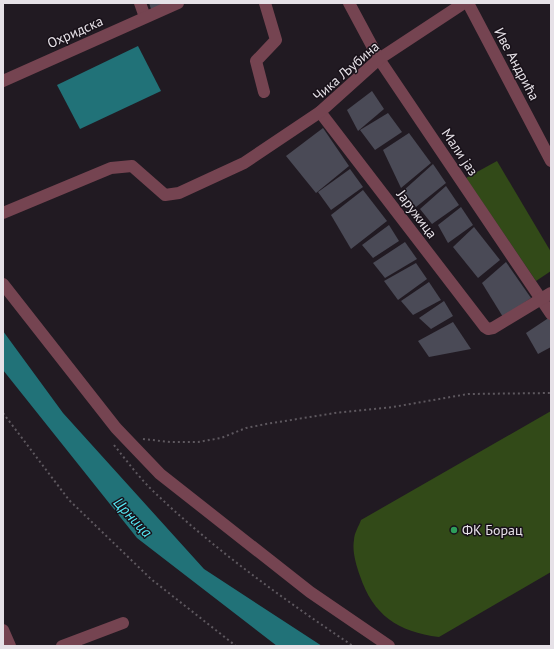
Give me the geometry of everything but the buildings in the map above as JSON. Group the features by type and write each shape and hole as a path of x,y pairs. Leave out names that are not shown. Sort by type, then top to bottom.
{"street":[{"path":"140,3 145,17"},
{"name":"Охридска","path":"3,81 178,3"},
{"path":"264,92 256,61 276,40 265,3"},
{"name":"Мали јаз","path":"349,3 379,59 546,296 551,314"},
{"name":"Чика Љубина","path":"3,213 111,168 132,166 166,195 179,193 244,163 287,135 320,112 379,59 464,3"},
{"name":"Иве Андрића","path":"468,3 551,161"},
{"name":"Јаружица","path":"320,112 484,327 488,329 493,328 546,296"},
{"path":"3,284 116,428 160,474 310,592 389,646"},
{"path":"62,646 123,622"},
{"path":"3,630 10,646"}],"path":[{"path":"129,441 139,439 170,442 198,442 222,438 246,428 266,424 335,413 393,407 468,394 551,392"},
{"path":"3,413 69,500 151,579 236,646"}],"green space":[{"path":"497,161 551,252 551,271 536,281 466,178"},
{"name":"ФК Борац","path":"551,411 551,572 439,637 411,631 399,626 389,619 380,611 365,590 357,567 354,544 355,535 361,520"}],"water":[{"path":"138,46 161,91 80,129 57,85"},
{"name":"Црница","path":"3,331 63,413 204,569 322,646 277,646 137,538 3,370"}],"place":[{"name":"ФК Борац","path":"454,530"}]}
